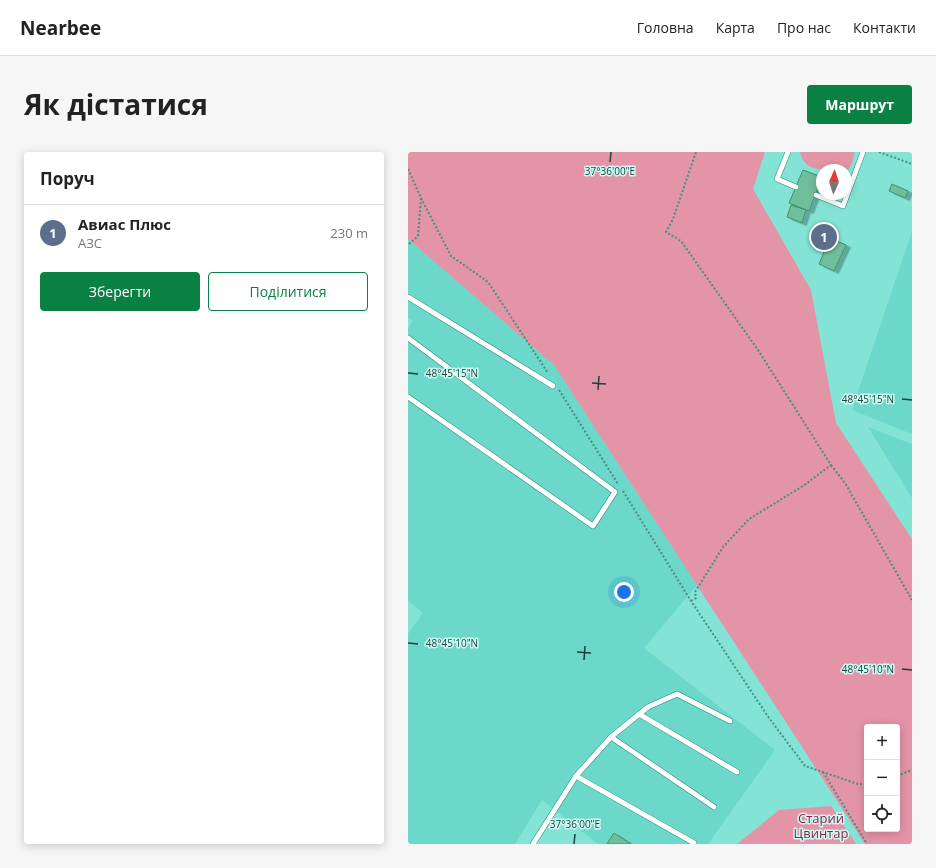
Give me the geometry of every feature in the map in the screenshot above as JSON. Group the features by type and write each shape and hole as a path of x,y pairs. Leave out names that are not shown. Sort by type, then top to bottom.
{"lane":[{"path":"788,152 777,179 796,187"},
{"path":"852,184 864,152"},
{"path":"829,200 844,206 846,200"},
{"path":"408,297 554,386"},
{"path":"408,338 615,492 594,526 408,398"},
{"path":"533,844 576,776 611,737 648,707 677,694 730,721"},
{"path":"639,714 737,772"},
{"path":"611,737 714,807"},
{"path":"576,776 694,843"}],"path":[{"path":"696,152 673,219 666,232 681,241 758,350 849,489 912,600"},
{"path":"879,152 912,164"},
{"path":"408,169 451,256 488,282 552,379"},
{"path":"408,245 418,236 421,198"},
{"path":"554,386 691,601 769,718 805,766 858,784 864,784"},
{"path":"691,601 696,598 695,592 723,547 749,519 803,486 832,465"},
{"path":"900,775 912,770"},
{"path":"823,772 867,844"}],"shaded area":[{"path":"912,231 912,434 852,410"},
{"path":"408,239 554,365 697,585 644,648 775,750 708,844 598,844 542,800 515,844 408,844 408,634 423,613 408,601 408,328 413,321 408,318"},
{"path":"868,427 912,444 912,498"}],"green space":[{"path":"408,152 765,152 753,189 811,290 836,423 912,539 912,844 865,844 554,365 408,239"},
{"path":"800,152 854,152 854,158 852,164 816,164 816,168 807,165"},
{"name":"Старий Цвинтар","path":"831,806 856,844 737,844 779,810"}],"building":[{"path":"803,170 816,175 816,193 809,211 789,203"},
{"path":"892,184 908,191 905,198 889,191"},
{"path":"791,205 806,210 802,223 787,217"},
{"path":"830,238 846,245 834,271 819,264"},
{"path":"614,833 631,844 607,844"}],"place":[{"name":"Авиас Плюс","path":"824,237"}]}
